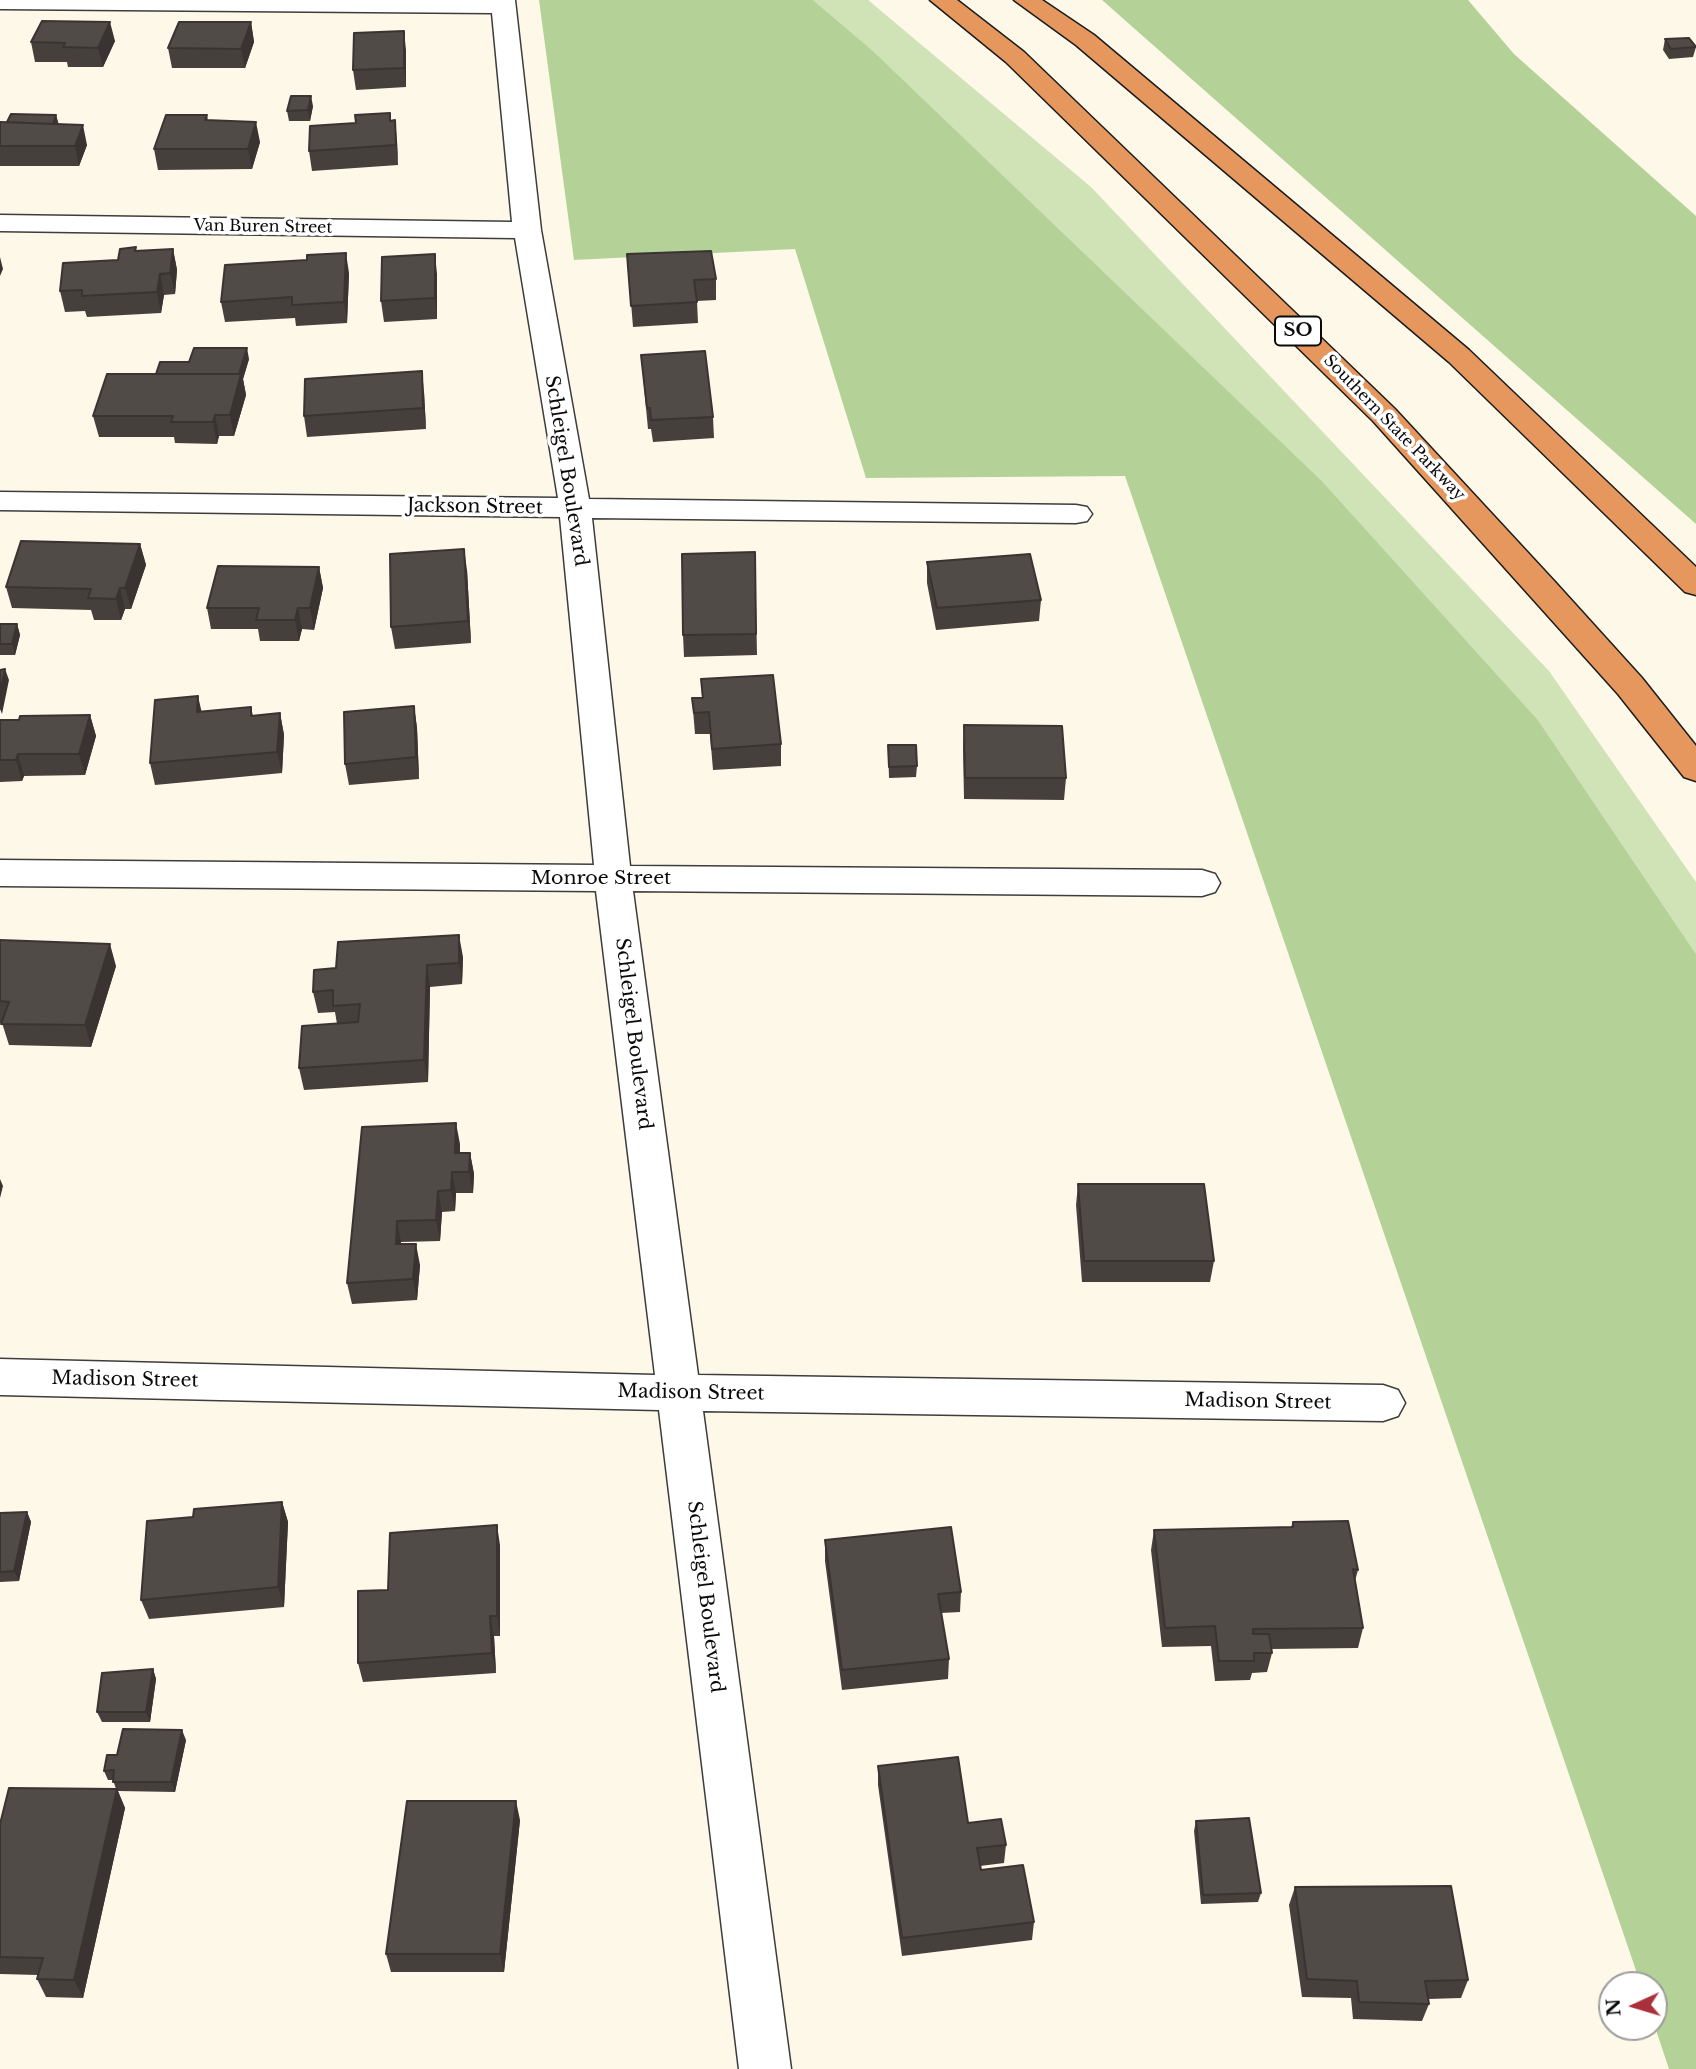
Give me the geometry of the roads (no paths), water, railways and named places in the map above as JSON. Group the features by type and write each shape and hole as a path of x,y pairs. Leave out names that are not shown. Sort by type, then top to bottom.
{"highway":[{"name":"Southern State Parkway","path":"942,0 1016,57 1384,415 1630,686 1696,769"},
{"path":"1026,0 1085,40 1460,356 1696,585"}],"street":[{"path":"0,2 503,3"},
{"name":"Schleigel Boulevard","path":"503,3 527,230 575,508 613,879 765,2069"},
{"name":"Van Buren Street","path":"0,223 527,230"},
{"name":"Jackson Street","path":"0,501 1076,513"},
{"name":"Monroe Street","path":"0,873 1202,883"},
{"name":"Madison Street","path":"0,1377 678,1393 1383,1404"}]}
